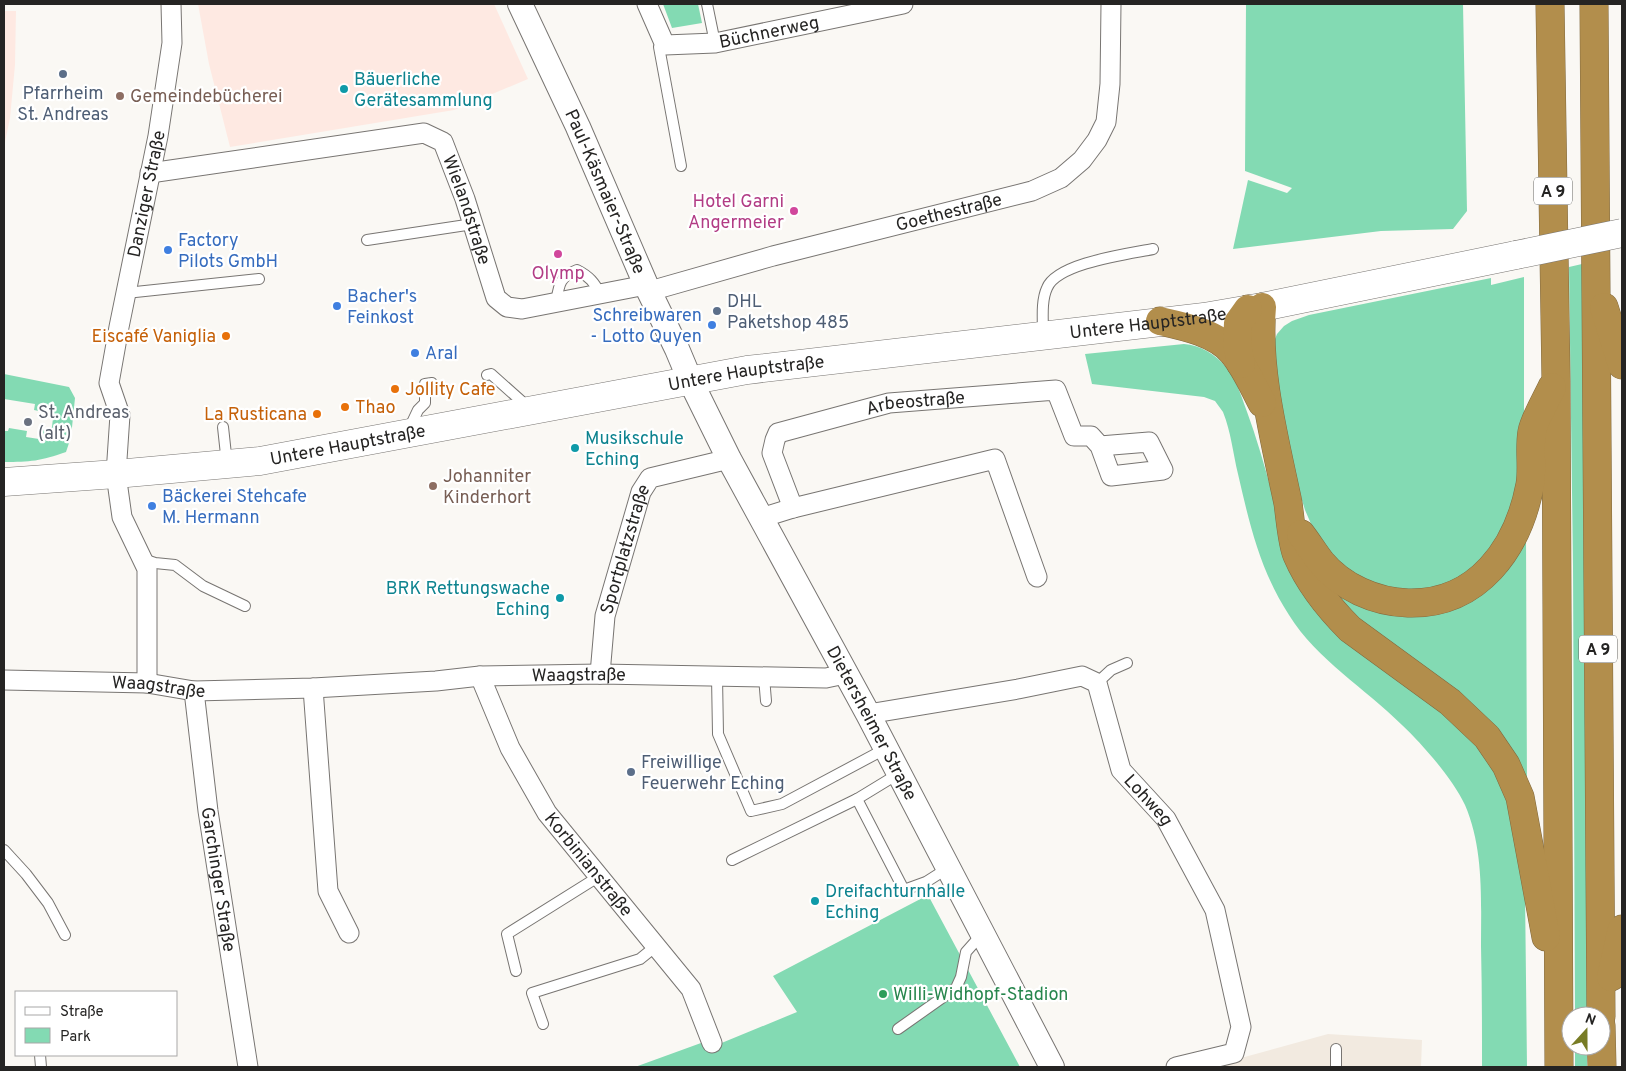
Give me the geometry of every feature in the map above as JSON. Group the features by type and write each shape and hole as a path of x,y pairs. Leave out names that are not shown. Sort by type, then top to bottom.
{"highway":[{"name":"A 9","path":"1550,4 1556,378 1559,1067"},
{"name":"A 9","path":"1594,4 1601,1006"},
{"path":"1596,282 1622,365"},
{"path":"1241,364 1237,343 1238,323 1255,308 1260,330 1270,417 1296,553 1307,574 1336,615 1350,629 1366,643 1450,702 1487,737 1506,765 1520,797 1560,1010"},
{"path":"1160,321 1187,327 1219,341 1232,351 1270,417"},
{"path":"1291,519 1322,562 1347,584 1363,594 1399,603 1418,603 1458,593 1475,583 1488,572 1502,554 1520,522 1530,482 1532,430 1556,378"},
{"path":"1605,1006 1622,929"}],"main road":[{"name":"Untere Hauptstraße","path":"4,482 260,462 746,370 1204,316 1255,308 1622,233"}],"street":[{"name":"Danziger Straße","path":"147,683 147,569 122,517 116,474 120,414 109,383 158,136 172,43 171,4"},
{"name":"Paul-Käsmaier-Straße","path":"520,4 578,127 690,380"},
{"path":"647,4 662,46"},
{"name":"Büchnerweg","path":"662,46 715,43 903,4"},
{"name":"Goethestraße","path":"648,288 1032,191 1061,178 1082,160 1097,140 1106,122 1110,84 1110,4"},
{"name":"Wielandstraße","path":"150,173 424,133 443,142 465,199 496,298 507,307 522,309 600,294 648,288"},
{"name":"Dietersheimer Straße","path":"690,380 728,459 868,714 1052,1067"},
{"name":"Arbeostraße","path":"793,508 772,453 774,440 778,433 889,403 1056,390 1074,436 1091,436 1100,446"},
{"name":"Sportplatzstraße","path":"600,674 605,616 641,492 650,478 728,459"},
{"path":"761,518 793,508 995,459 1037,577"},
{"name":"Waagstraße","path":"4,680 147,683 194,691 313,688 436,681 480,676 600,674 826,678 845,674"},
{"name":"Korbinianstraße","path":"480,676 510,748 547,813 691,989 712,1043"},
{"path":"868,714 1018,689 1082,676 1097,683"},
{"name":"Lohweg","path":"1097,683 1121,770 1166,819 1215,910 1240,1027 1234,1053 1230,1061 1176,1067"},
{"path":"313,688 328,891 350,933"},
{"name":"Garchinger Straße","path":"194,691 208,811 248,1067"}],"lane":[{"path":"707,4 715,43"},
{"path":"662,46 681,166"},
{"path":"367,240 473,224"},
{"path":"1043,335 1043,310 1047,286 1060,273 1088,262 1153,249"},
{"path":"556,303 559,286 566,274 577,270 594,282 600,294"},
{"path":"126,293 259,279"},
{"path":"487,375 491,374 531,410"},
{"path":"407,434 418,410 425,403 425,384 432,383"},
{"path":"223,427 227,465"},
{"path":"142,559 155,563 175,565 203,586 245,606"},
{"path":"1097,683 1111,670 1128,663"},
{"path":"717,677 718,734 751,811 782,804 885,749"},
{"path":"764,677 766,701"},
{"path":"732,860 857,799 898,774"},
{"path":"857,799 904,890 926,882 948,868"},
{"path":"4,850 26,874 48,904 64,935"},
{"path":"516,971 507,934 598,877"},
{"path":"898,1029 956,988 966,952 982,934"},
{"path":"543,1024 532,993 640,959 656,946"},
{"path":"1336,1049 1336,1067"}],"shaded area":[{"path":"198,4 494,4 528,79 454,110 230,147 209,64"},
{"path":"4,11 16,11 15,65 10,118 4,147"},
{"path":"1328,1034 1422,1040 1421,1067 1208,1067"}],"green space":[{"path":"663,4 698,4 702,23 672,28"},
{"path":"1246,4 1463,4 1467,211 1453,229 1381,231 1233,249 1248,180 1287,193 1292,188 1245,171"},
{"path":"1582,264 1587,1006 1575,1006 1573,566 1569,267"},
{"path":"1524,277 1524,440 1516,503 1497,545 1467,574 1433,590 1385,589 1344,569 1315,533 1305,510 1294,474 1272,368 1273,344 1277,334 1292,321 1309,315 1491,278 1491,285"},
{"path":"1184,344 1196,346 1212,354 1226,367 1235,382 1258,445 1290,557 1483,746 1514,807 1525,892 1527,1067 1482,1067 1480,875 1476,839 1465,805 1437,763 1419,742 1388,711 1327,660 1300,631 1289,615 1270,581 1257,547 1223,412 1215,401 1204,397 1092,384 1085,354"},
{"path":"4,374 69,387 75,398 71,437 66,452 35,460 4,462 4,431 8,431 9,428 27,431 26,437 39,439 41,429 45,430 52,427 53,418 48,413 34,410 35,404 4,399"},
{"path":"1526,535 1527,796 1360,628 1330,585 1413,614"},
{"name":"Willi-Widhopf-Stadion","path":"928,895 1020,1067 635,1067 701,1043 707,1049 797,1012 773,976"},
{"path":"1575,1056 1587,1056 1587,1067 1575,1067"}],"place":[{"name":"Pfarrheim St. Andreas","path":"63,74"},
{"name":"Bäuerliche Gerätesammlung","path":"344,89"},
{"name":"Gemeindebücherei","path":"120,96"},
{"name":"Hotel Garni Angermeier","path":"794,211"},
{"name":"Factory Pilots GmbH","path":"168,250"},
{"name":"Olymp","path":"558,254"},
{"name":"Bacher's Feinkost","path":"337,306"},
{"name":"DHL Paketshop 485","path":"717,311"},
{"name":"Schreibwaren - Lotto Quyen","path":"712,325"},
{"name":"Eiscafé Vaniglia","path":"226,336"},
{"name":"Aral","path":"415,353"},
{"name":"Jollity Cafe","path":"395,389"},
{"name":"Thao","path":"345,407"},
{"name":"La Rusticana","path":"317,414"},
{"name":"St. Andreas (alt)","path":"28,422"},
{"name":"Musikschule Eching","path":"575,448"},
{"name":"Johanniter Kinderhort","path":"433,486"},
{"name":"Bäckerei Stehcafe M. Hermann","path":"152,506"},
{"name":"BRK Rettungswache Eching","path":"560,598"},
{"name":"Freiwillige Feuerwehr Eching","path":"631,772"},
{"name":"Dreifachturnhalle Eching","path":"815,901"},
{"name":"Willi-Widhopf-Stadion","path":"883,994"}]}
